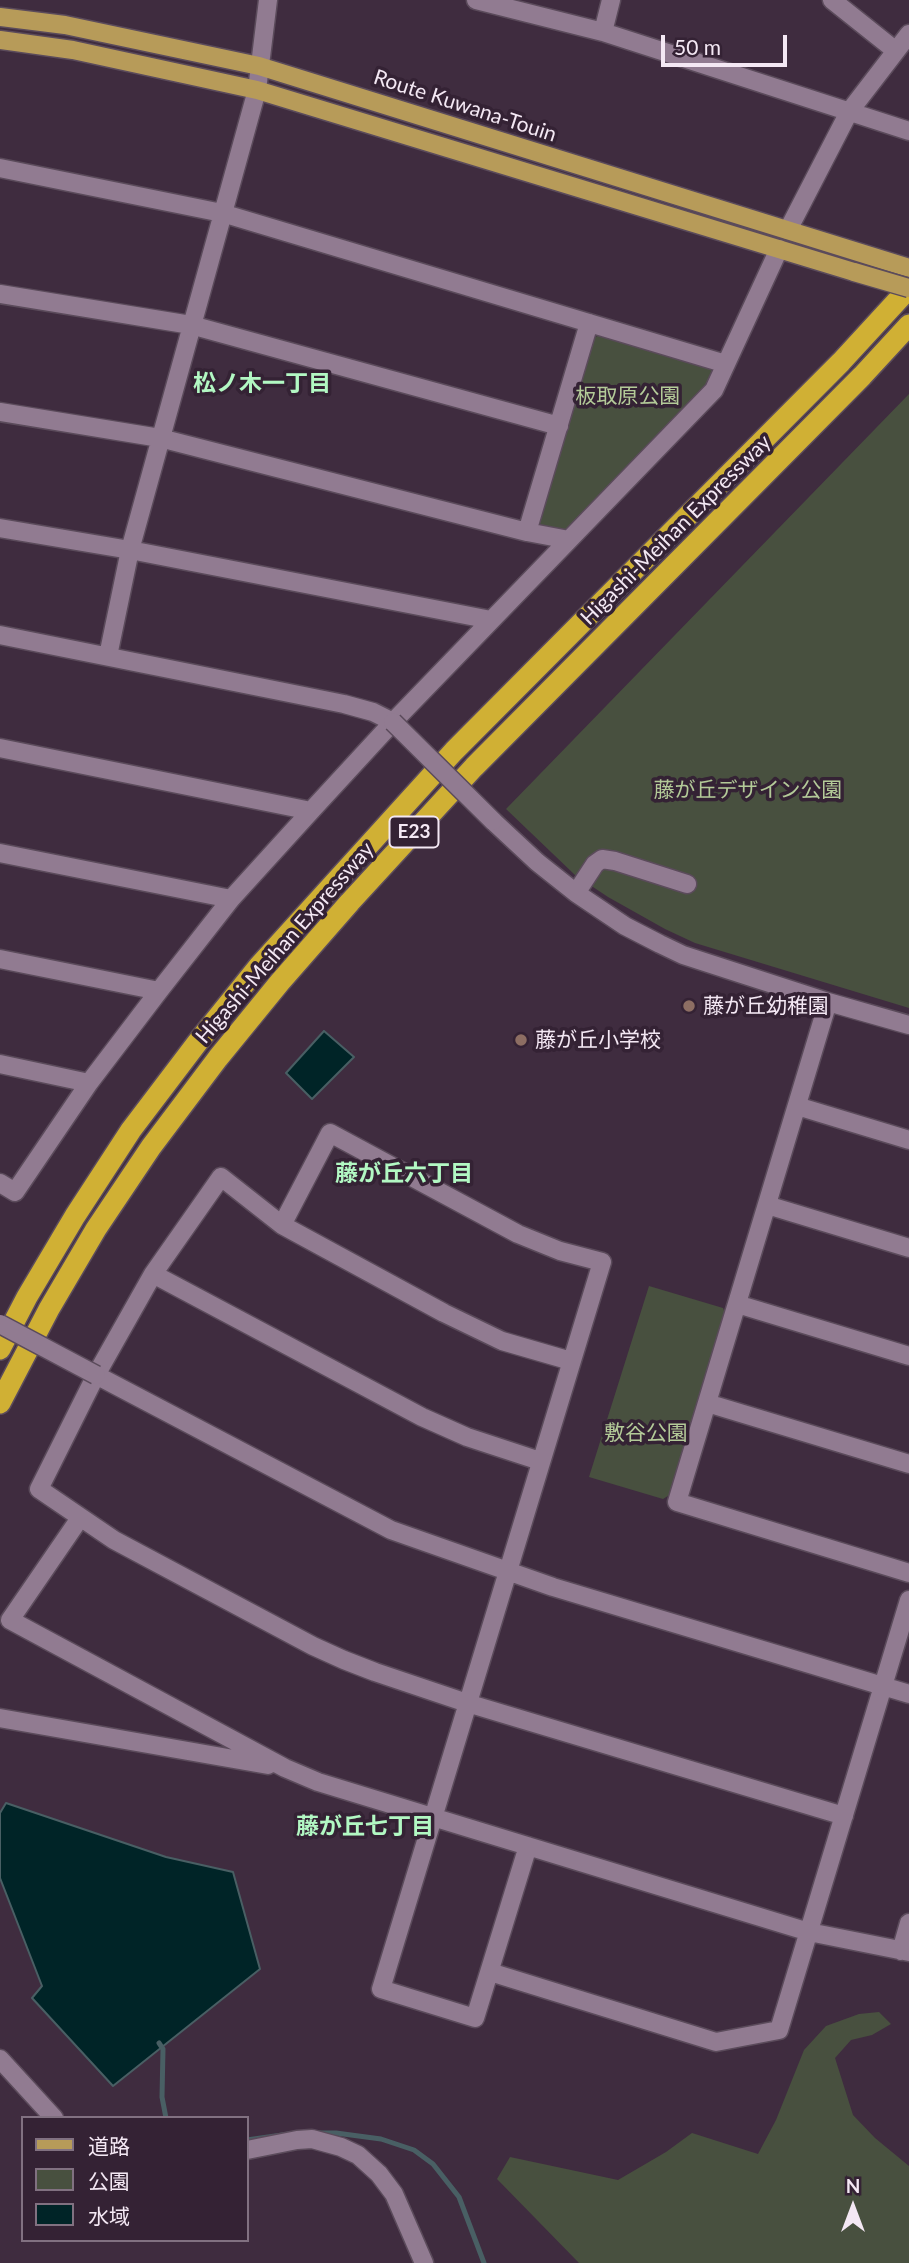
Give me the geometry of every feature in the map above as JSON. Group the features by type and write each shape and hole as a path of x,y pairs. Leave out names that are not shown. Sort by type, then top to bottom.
{"highway":[{"name":"Higashi-Meihan Expressway","path":"0,1349 75,1216 131,1130 259,966 454,751 832,372 909,288"},
{"name":"Higashi-Meihan Expressway","path":"0,1403 49,1309 96,1229 151,1147 218,1058 281,982 474,767 785,455 909,325"}],"main road":[{"name":"Route Kuwana-Touin","path":"0,17 65,25 259,66 909,268"},
{"name":"Route Kuwana-Touin","path":"0,40 73,50 257,90 909,288"}],"street":[{"path":"108,656 130,550 257,90 268,0"},
{"path":"475,0 603,32 909,131"},
{"path":"603,32 611,0"},
{"path":"832,0 896,51"},
{"path":"788,230 849,112 909,34"},
{"path":"0,168 222,213 726,364"},
{"path":"0,1183 15,1192 89,1083 159,991 231,900 311,810 714,390 779,249"},
{"path":"0,294 191,325 559,426"},
{"path":"527,532 589,323"},
{"path":"0,412 160,438 527,532 569,540"},
{"path":"0,528 130,550 491,620"},
{"path":"0,635 373,712 393,722 537,862 576,893 625,926 683,955 909,1026"},
{"path":"0,748 311,810"},
{"path":"0,853 231,900"},
{"path":"576,893 594,864 602,859 687,884"},
{"path":"0,959 159,991"},
{"path":"828,1002 677,1502 909,1573"},
{"path":"0,1064 89,1083"},
{"path":"797,1106 909,1140"},
{"path":"282,1225 330,1133 518,1234 559,1251 602,1262 382,1989 475,2018 528,1846"},
{"path":"571,1361 502,1341 444,1313 282,1225 221,1177 153,1274 96,1375 39,1489 80,1518 137,1552 313,1646 374,1672 467,1703 844,1816"},
{"path":"767,1205 909,1248"},
{"path":"153,1274 422,1417 467,1437 540,1461"},
{"path":"737,1304 909,1356"},
{"path":"0,1324 391,1530 507,1572 909,1694"},
{"path":"707,1403 909,1464"},
{"path":"80,1518 10,1620 285,1768 317,1782 809,1932 905,1951 909,1923"},
{"path":"490,1972 716,2042 779,2030 909,1600"},
{"path":"0,1718 285,1768"},
{"path":"0,2059 52,2116"},
{"path":"248,2150 312,2139 358,2155 379,2174 394,2194 424,2263"}],"green space":[{"name":"板取原公園","path":"601,334 712,368 713,378 569,531 542,526 538,521 592,339"},
{"name":"藤が丘デザイン公園","path":"909,394 909,1008 695,943 665,929 575,875 506,809"},
{"name":"敷谷公園","path":"649,1286 723,1308 725,1313 671,1494 663,1499 589,1477"},
{"path":"879,2012 891,2024 872,2035 851,2040 835,2058 853,2115 875,2138 909,2166 909,2263 579,2263 497,2179 510,2157 618,2180 692,2133 758,2154 776,2120 804,2050 826,2026 859,2014"}],"water":[{"path":"324,1031 354,1057 312,1099 286,1073"},
{"path":"6,1803 166,1857 233,1872 260,1969 113,2086 32,1998 42,1986 0,1878 0,1813"}],"waterway":[{"path":"159,2043 163,2049 162,2097 166,2116"},
{"path":"316,2133 381,2139 414,2150 433,2164 459,2197 484,2263"},
{"path":"248,2140 289,2134"}],"place":[{"name":"藤が丘幼稚園","path":"689,1006"},
{"name":"藤が丘小学校","path":"521,1040"}],"district":[{"name":"松ノ木一丁目","path":"262,384"},
{"name":"藤が丘六丁目","path":"404,1174"},
{"name":"藤が丘七丁目","path":"365,1827"}]}
